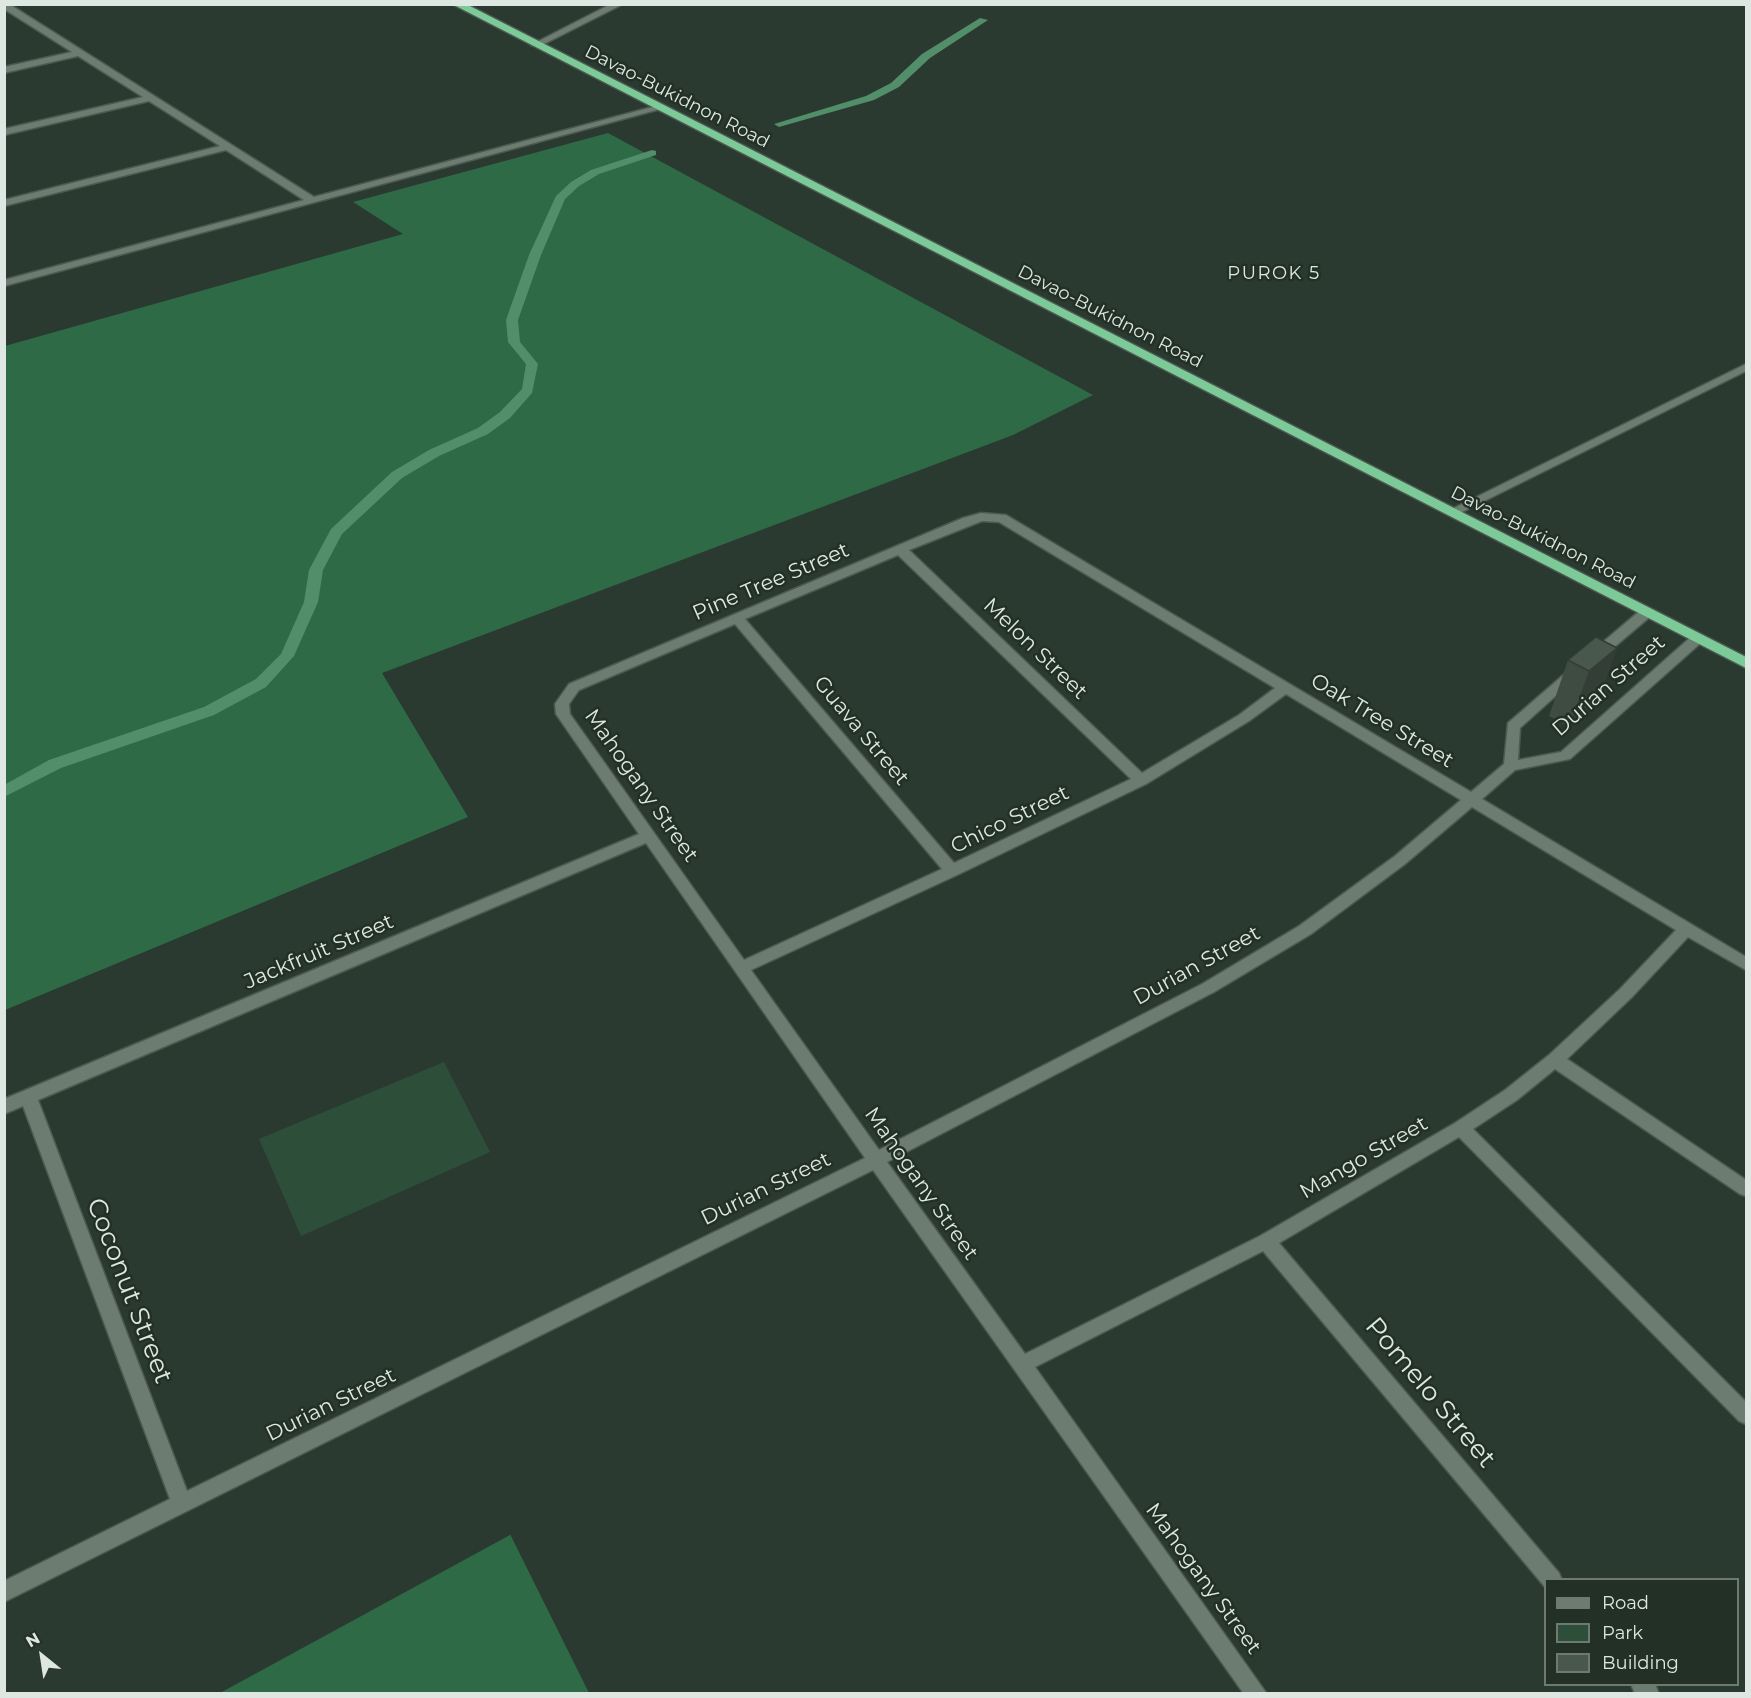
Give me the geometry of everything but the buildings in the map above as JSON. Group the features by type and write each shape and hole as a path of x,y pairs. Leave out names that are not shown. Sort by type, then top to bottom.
{"highway":[{"name":"Davao-Bukidnon Road","path":"457,4 1746,663"}],"street":[{"path":"535,45 619,4"},
{"path":"6,8 313,201"},
{"path":"4,70 80,53"},
{"path":"4,132 151,98"},
{"path":"4,283 659,108"},
{"path":"4,204 227,147"},
{"path":"1452,512 1746,367"},
{"name":"Pine Tree Street","path":"567,695 574,687 587,681 900,549 967,521 994,516"},
{"name":"Oak Tree Street","path":"994,516 1010,521 1746,964"},
{"name":"Melon Street","path":"900,549 1141,780"},
{"name":"Durian Street","path":"1511,766 1512,726 1647,612"},
{"name":"Guava Street","path":"737,618 952,871"},
{"name":"Durian Street","path":"4,1592 876,1160 1208,988 1295,936 1400,860 1511,766 1565,756 1698,638"},
{"name":"Chico Street","path":"741,968 952,871 1141,780 1244,718 1286,687"},
{"name":"Mahogany Street","path":"567,695 562,704 563,714 1021,1365 1257,1694"},
{"name":"Jackfruit Street","path":"4,1107 649,836"},
{"name":"Mango Street","path":"1021,1365 1266,1241 1461,1128 1511,1095 1555,1060 1626,993 1686,928"},
{"path":"1555,1060 1746,1189"},
{"name":"Coconut Street","path":"28,1097 182,1504"},
{"path":"1461,1128 1746,1415"},
{"name":"Pomelo Street","path":"1266,1241 1550,1578"}],"green space":[{"path":"608,133 1093,395 1013,435 382,673 468,817 5,1010 5,346 403,234 353,202"},
{"path":"444,1062 490,1152 301,1236 259,1139"},
{"path":"510,1535 589,1693 220,1693"}],"waterway":[{"path":"779,124 870,98 895,85 926,56 983,20"},
{"path":"4,792 55,764 209,711 261,683 287,656 311,602 316,570 336,532 397,475 434,453 483,431 505,415 528,390 532,364 514,342 512,320 535,255 560,198 575,184 595,172 652,153"}],"district":[{"name":"PUROK 5","path":"1274,274"}]}
